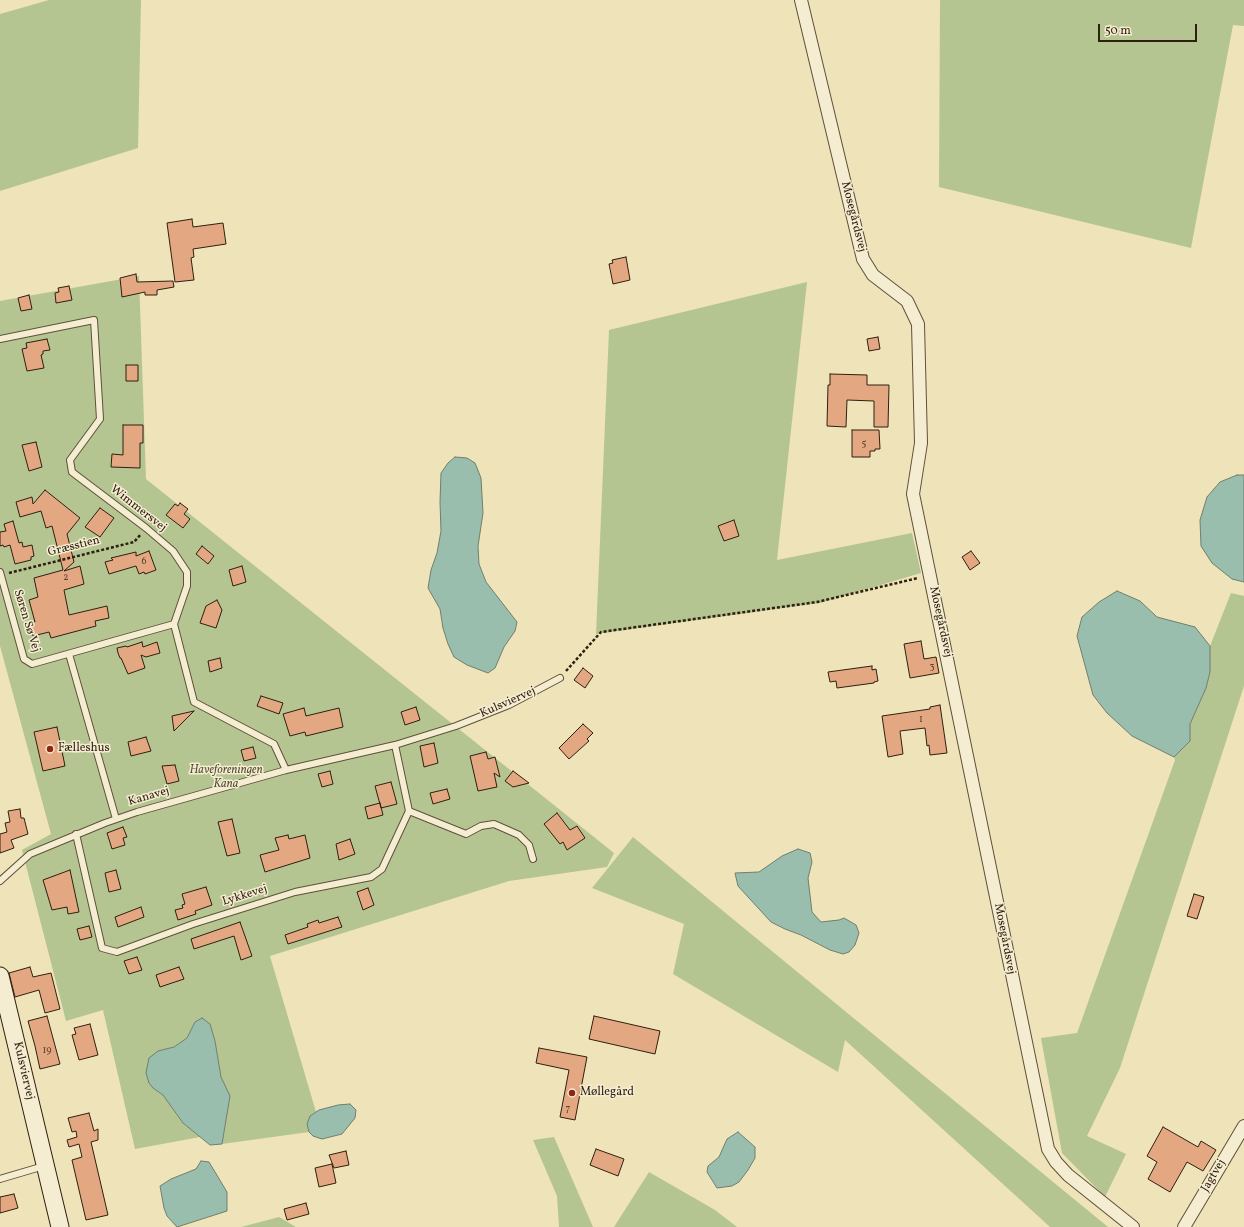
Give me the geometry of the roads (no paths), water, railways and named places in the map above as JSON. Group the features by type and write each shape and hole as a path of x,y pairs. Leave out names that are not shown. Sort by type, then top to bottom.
{"street":[{"name":"Mosegårdsvej","path":"801,0 863,259 873,275 907,301 918,324 921,443 913,494 1048,1149 1056,1162 1068,1175 1134,1227"},
{"name":"Kulsviervej","path":"0,976 60,1227"},
{"name":"Jagtvej","path":"1184,1227 1244,1126"}],"lane":[{"name":"Wimmersvej","path":"0,339 94,320 100,419 70,460 72,472 146,528 173,551 187,572 187,586 174,624"},
{"name":"Søren Sø Vej","path":"1,573 24,659 32,664 174,624"},
{"path":"174,624 194,702 274,744 286,770"},
{"path":"69,654 116,819"},
{"name":"Kulsviervej","path":"456,726 509,705 560,678"},
{"name":"Kanavej","path":"0,881 30,854 116,819 286,770 396,745 456,726"},
{"path":"396,745 409,811 466,834 481,826 494,824 519,835 529,845 533,859"},
{"name":"Lykkevej","path":"76,834 102,948 117,952 193,924 295,892 371,877 382,869 409,811"},
{"path":"0,1179 45,1165"}],"place":[{"name":"Fælleshus","path":"50,749"},
{"name":"Møllegård","path":"572,1093"}],"park label":[{"name":"Haveforeningen Kana","path":"226,778"}]}
